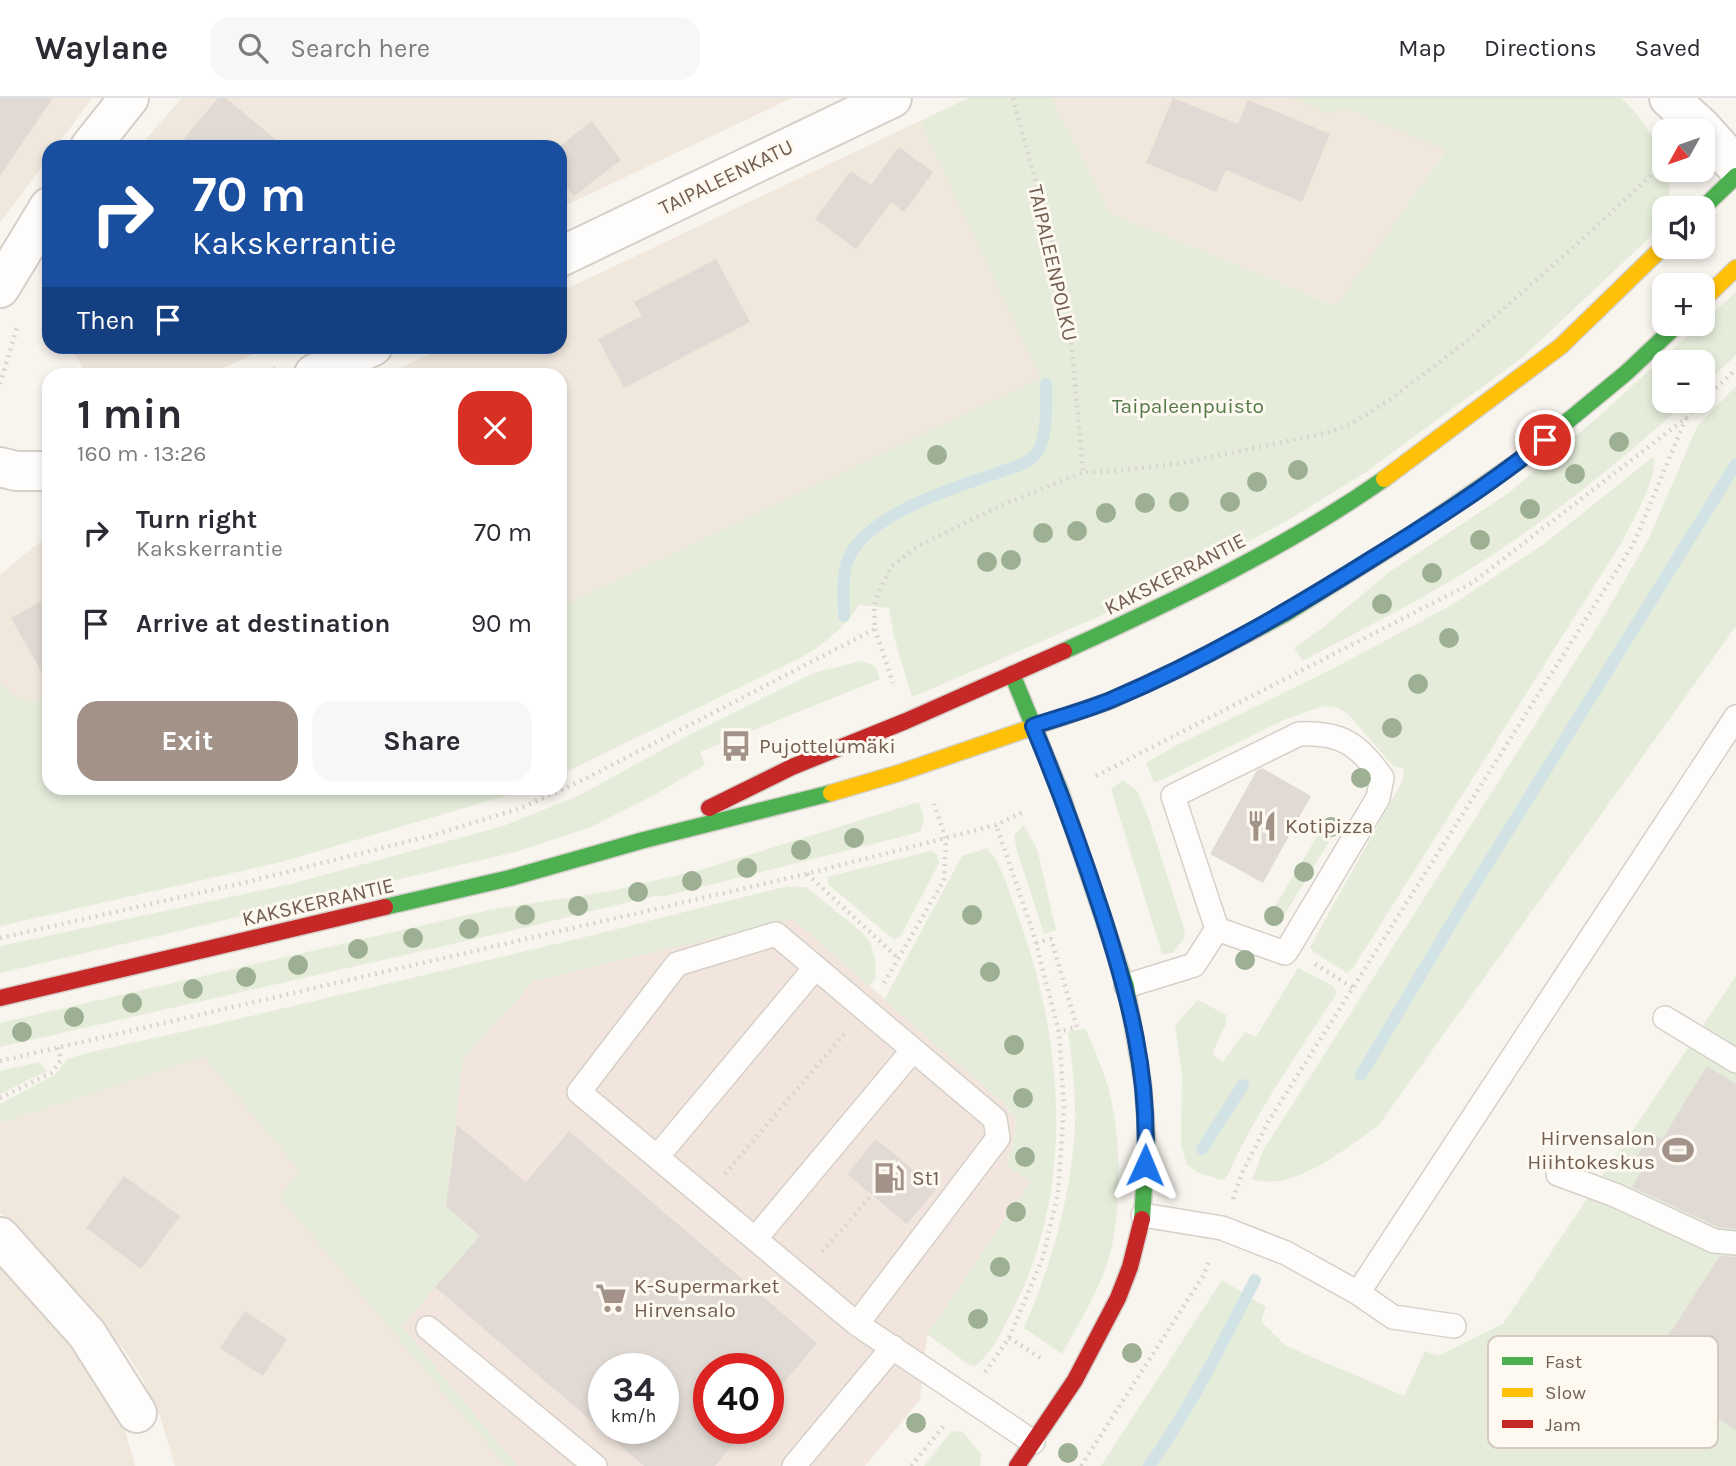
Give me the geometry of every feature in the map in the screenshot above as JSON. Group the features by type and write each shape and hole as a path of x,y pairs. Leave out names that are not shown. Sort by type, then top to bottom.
{"main road":[{"path":"1715,196 1736,176"},
{"name":"KAKSKERRANTIE","path":"644,840 792,767 906,721 1157,610 1252,560 1348,504 1562,346 1652,258"},
{"path":"1715,288 1736,268"},
{"name":"KAKSKERRANTIE","path":"0,998 510,878 644,840 811,799 910,769 1112,700 1184,667 1284,614 1363,565 1524,457 1626,373 1665,336"},
{"path":"1012,674 1061,793 1126,986 1143,1085 1147,1140 1143,1215 1130,1267 1112,1311 1075,1380 1017,1466"}],"street":[{"path":"96,140 130,98"},
{"name":"TAIPALEENKATU","path":"567,254 892,98"},
{"path":"1669,98 1701,127 1736,166"},
{"path":"2,278 42,218"},
{"path":"327,368 356,354"},
{"path":"0,467 16,471 42,471"},
{"path":"0,1237 87,1334 137,1413"}],"lane":[{"path":"1358,1293 1736,717"},
{"path":"1322,733 1342,739 1371,761 1382,778 1378,797 1285,953 1217,929 1173,796 1300,734 1322,733"},
{"path":"1126,986 1194,965 1217,929"},
{"path":"857,1324 998,1138 995,1119 776,934 677,964 579,1092 857,1324 1032,1442"},
{"path":"657,1157 815,968"},
{"path":"1665,1018 1736,1061"},
{"path":"755,1239 913,1050"},
{"path":"1558,1174 1615,1195 1714,1241 1736,1243"},
{"path":"1143,1215 1222,1228 1286,1253 1358,1293 1393,1317 1454,1326"},
{"path":"428,1328 595,1466"},
{"path":"794,1466 893,1347"}],"path":[{"name":"TAIPALEENPOLKU","path":"1013,98 1061,276 1076,377 1083,472"},
{"path":"892,680 875,629 874,607 891,567 918,546 993,509 1083,472 1116,471 1196,460 1326,433 1351,424 1391,399 1463,344 1652,174"},
{"path":"0,1061 806,874 996,825 1472,583 1686,418 1736,369"},
{"path":"1238,1183 1268,1122 1634,543 1686,418"},
{"path":"567,787 875,629"},
{"path":"0,938 247,882 430,836 521,808 550,795"},
{"path":"705,1197 878,994 944,880 946,839"},
{"path":"806,874 898,958"},
{"path":"1036,943 1051,939 1077,1027 1059,1032"},
{"path":"1289,947 1353,988"},
{"path":"0,1098 51,1073 61,1060 58,1047"},
{"path":"801,1276 870,1196"},
{"path":"1080,1466 1206,1268"}],"shaded area":[{"path":"0,98 92,98 61,140 42,140 42,166 0,223"},
{"path":"182,98 792,98 567,205 567,140 145,140"},
{"path":"1051,98 1320,98 1446,149 1338,306 1110,213"},
{"path":"920,121 1042,378 567,604 567,368 400,368 430,354 567,354 567,289"},
{"path":"74,354 254,354 223,368 83,368"},
{"path":"42,541 42,727 0,703 0,575"},
{"path":"793,919 1005,1104 1015,1118 1016,1133 1007,1162 1009,1168 1031,1181 927,1334 920,1400 865,1466 506,1466 280,1197 300,1171 204,1056"},
{"path":"204,1056 300,1171 280,1197 506,1466 175,1466 160,1416 141,1376 124,1350 38,1248 0,1212 0,1123"},
{"path":"0,1265 38,1305 80,1356 113,1404 125,1430 135,1466 0,1466"}],"green space":[{"name":"Taipaleenpuisto","path":"968,98 1051,98 1110,213 1337,306 1446,150 1343,107 1330,114 1294,98 1621,98 1641,119 1652,136 1652,182 1668,182 1668,196 1652,196 1652,233 1649,238 1523,357 1363,474 1288,520 1149,595 912,697 894,637 889,608 859,605 835,633 804,656 567,772 567,604 1041,378 920,121"},
{"path":"1736,292 1736,355 1715,375 1715,350 1672,350 1687,336 1715,336 1715,311"},
{"path":"1652,368 1652,413 1673,413 1581,491 1496,552 1427,595 1303,661 1294,648 1320,630 1388,573 1510,492"},
{"path":"1736,386 1736,626 1378,1126 1335,1156 1301,1174 1268,1182 1252,1179 1264,1149 1603,618 1649,538 1697,427 1710,413 1715,413 1715,408"},
{"path":"1653,457 1649,486 1623,540 1353,968 1347,973 1314,952 1310,947 1403,780 1404,768 1393,766 1348,714 1336,707 1324,706 1286,719 1159,781 1154,782 1146,763 1450,606 1544,544"},
{"path":"862,661 875,666 880,679 700,752 705,765 591,827 515,852 0,973 0,946 291,884 503,826 578,796 691,734 816,672"},
{"path":"0,682 16,697 42,700 42,795 508,795 281,862 0,926"},
{"path":"1123,780 1137,791 1149,819 1184,928 1185,937 1173,953 1162,954 1111,789"},
{"path":"919,802 924,819 920,832 662,897 658,895 0,1047 0,1023 489,910 611,891 700,870"},
{"path":"1327,820 1338,827 1277,927 1266,921"},
{"path":"1024,825 1037,849 1056,930 1044,934 1016,847 1014,835"},
{"path":"987,848 1004,877 1032,958 1053,1059 1056,1110 1054,1162 1047,1212 1033,1262 997,1340 975,1366 968,1364 927,1334 1031,1181 1009,1168 1007,1162 1016,1133 1015,1118 1005,1104 884,1000 962,856"},
{"path":"931,851 937,855 939,863 900,937 894,940 829,885 827,877"},
{"path":"788,886 806,887 863,933 875,958 876,978 869,986 793,919 534,981 463,1059 446,1206 480,1236 402,1326 517,1466 506,1466 280,1197 300,1171 204,1056 0,1123 0,1104 56,1074 67,1059 589,936"},
{"path":"1298,968 1333,986 1337,993 1264,1107 1226,1179 1221,1180 1197,1172 1187,1165 1181,1146 1182,1074 1175,1025 1198,1000 1226,1015 1226,1024 1212,1054 1223,1062 1245,1032 1256,1037"},
{"path":"1736,976 1736,1466 1101,1466 1222,1280 1266,1307 1261,1321 1286,1346 1404,1396 1425,1351 1438,1356 1503,1324"},
{"path":"1086,1029 1105,1077 1112,1104 1118,1149 1118,1199 1112,1244 1103,1276 1062,1354 1024,1328 1058,1229 1073,1153 1075,1115 1068,1031"},
{"path":"39,1062 47,1071 0,1094 0,1071"},
{"path":"962,1431 981,1454 980,1466 924,1466 951,1432"}],"building":[{"path":"0,98 53,98 0,176"},
{"path":"218,98 226,98 277,140 183,140"},
{"path":"1173,98 1238,124 1248,100 1330,134 1302,202 1226,170 1216,192 1146,163"},
{"path":"592,121 621,160 574,196 567,187 567,141"},
{"path":"899,147 933,172 904,212 891,202 856,249 815,219 851,171 871,185"},
{"path":"716,259 750,322 624,388 598,339 642,316 634,302"},
{"path":"42,601 42,673 11,618"},
{"path":"1262,768 1311,796 1263,883 1210,854 1257,770"},
{"name":"Hirvensalon Hiihtokeskus","path":"1707,1066 1736,1084 1736,1229 1718,1227 1632,1187 1643,1169 1633,1163 1651,1133 1662,1139"},
{"name":"K-Supermarket Hirvensalo","path":"457,1125 526,1182 569,1131 817,1343 784,1383 784,1353 693,1353 693,1444 734,1444 715,1466 644,1466 618,1444 679,1444 679,1353 588,1353 588,1418 435,1287 480,1236 446,1206"},
{"path":"876,1139 936,1189 907,1224 847,1174"},
{"path":"124,1176 180,1216 141,1269 86,1228"},
{"path":"1720,1256 1736,1257 1736,1430 1718,1419 1718,1336 1668,1336"},
{"path":"245,1311 287,1339 263,1376 220,1348"}],"waterway":[{"path":"844,616 846,564 861,540 878,525 924,500 1018,466 1033,457 1044,433 1046,384"},
{"path":"1361,1075 1467,897 1736,464"},
{"path":"1202,1149 1243,1085"},
{"path":"1149,1466 1192,1398 1255,1280"}],"traffic: fast":[{"path":"1715,196 1736,176"},
{"path":"1257,629 1408,537 1524,457 1626,373 1665,336"},
{"path":"1064,651 1268,551 1384,479"},
{"path":"1012,674 1061,793 1126,986 1143,1085 1147,1140 1142,1219"},
{"path":"385,907 510,878 644,840 831,793"}],"traffic: slow":[{"path":"1384,479 1561,346 1652,258"},
{"path":"1715,288 1736,268"},
{"path":"831,793 899,773 1112,700 1257,629"}],"traffic: jam":[{"path":"709,808 792,767 906,721 1064,651"},
{"path":"0,998 385,907"},
{"path":"1017,1466 1075,1380 1118,1298 1130,1267 1142,1219"}],"place":[{"name":"Pujottelumäki","path":"736,746"},
{"name":"Kotipizza","path":"1262,826"},
{"name":"Hirvensalon Hiihtokeskus","path":"1678,1150"},
{"name":"St1","path":"889,1178"},
{"name":"K-Supermarket Hirvensalo","path":"611,1298"}],"route":[{"path":"1145,1165 1147,1140 1143,1085 1126,986 1061,793 1033,726 1112,700 1184,667 1284,614 1408,537 1545,440"}]}
